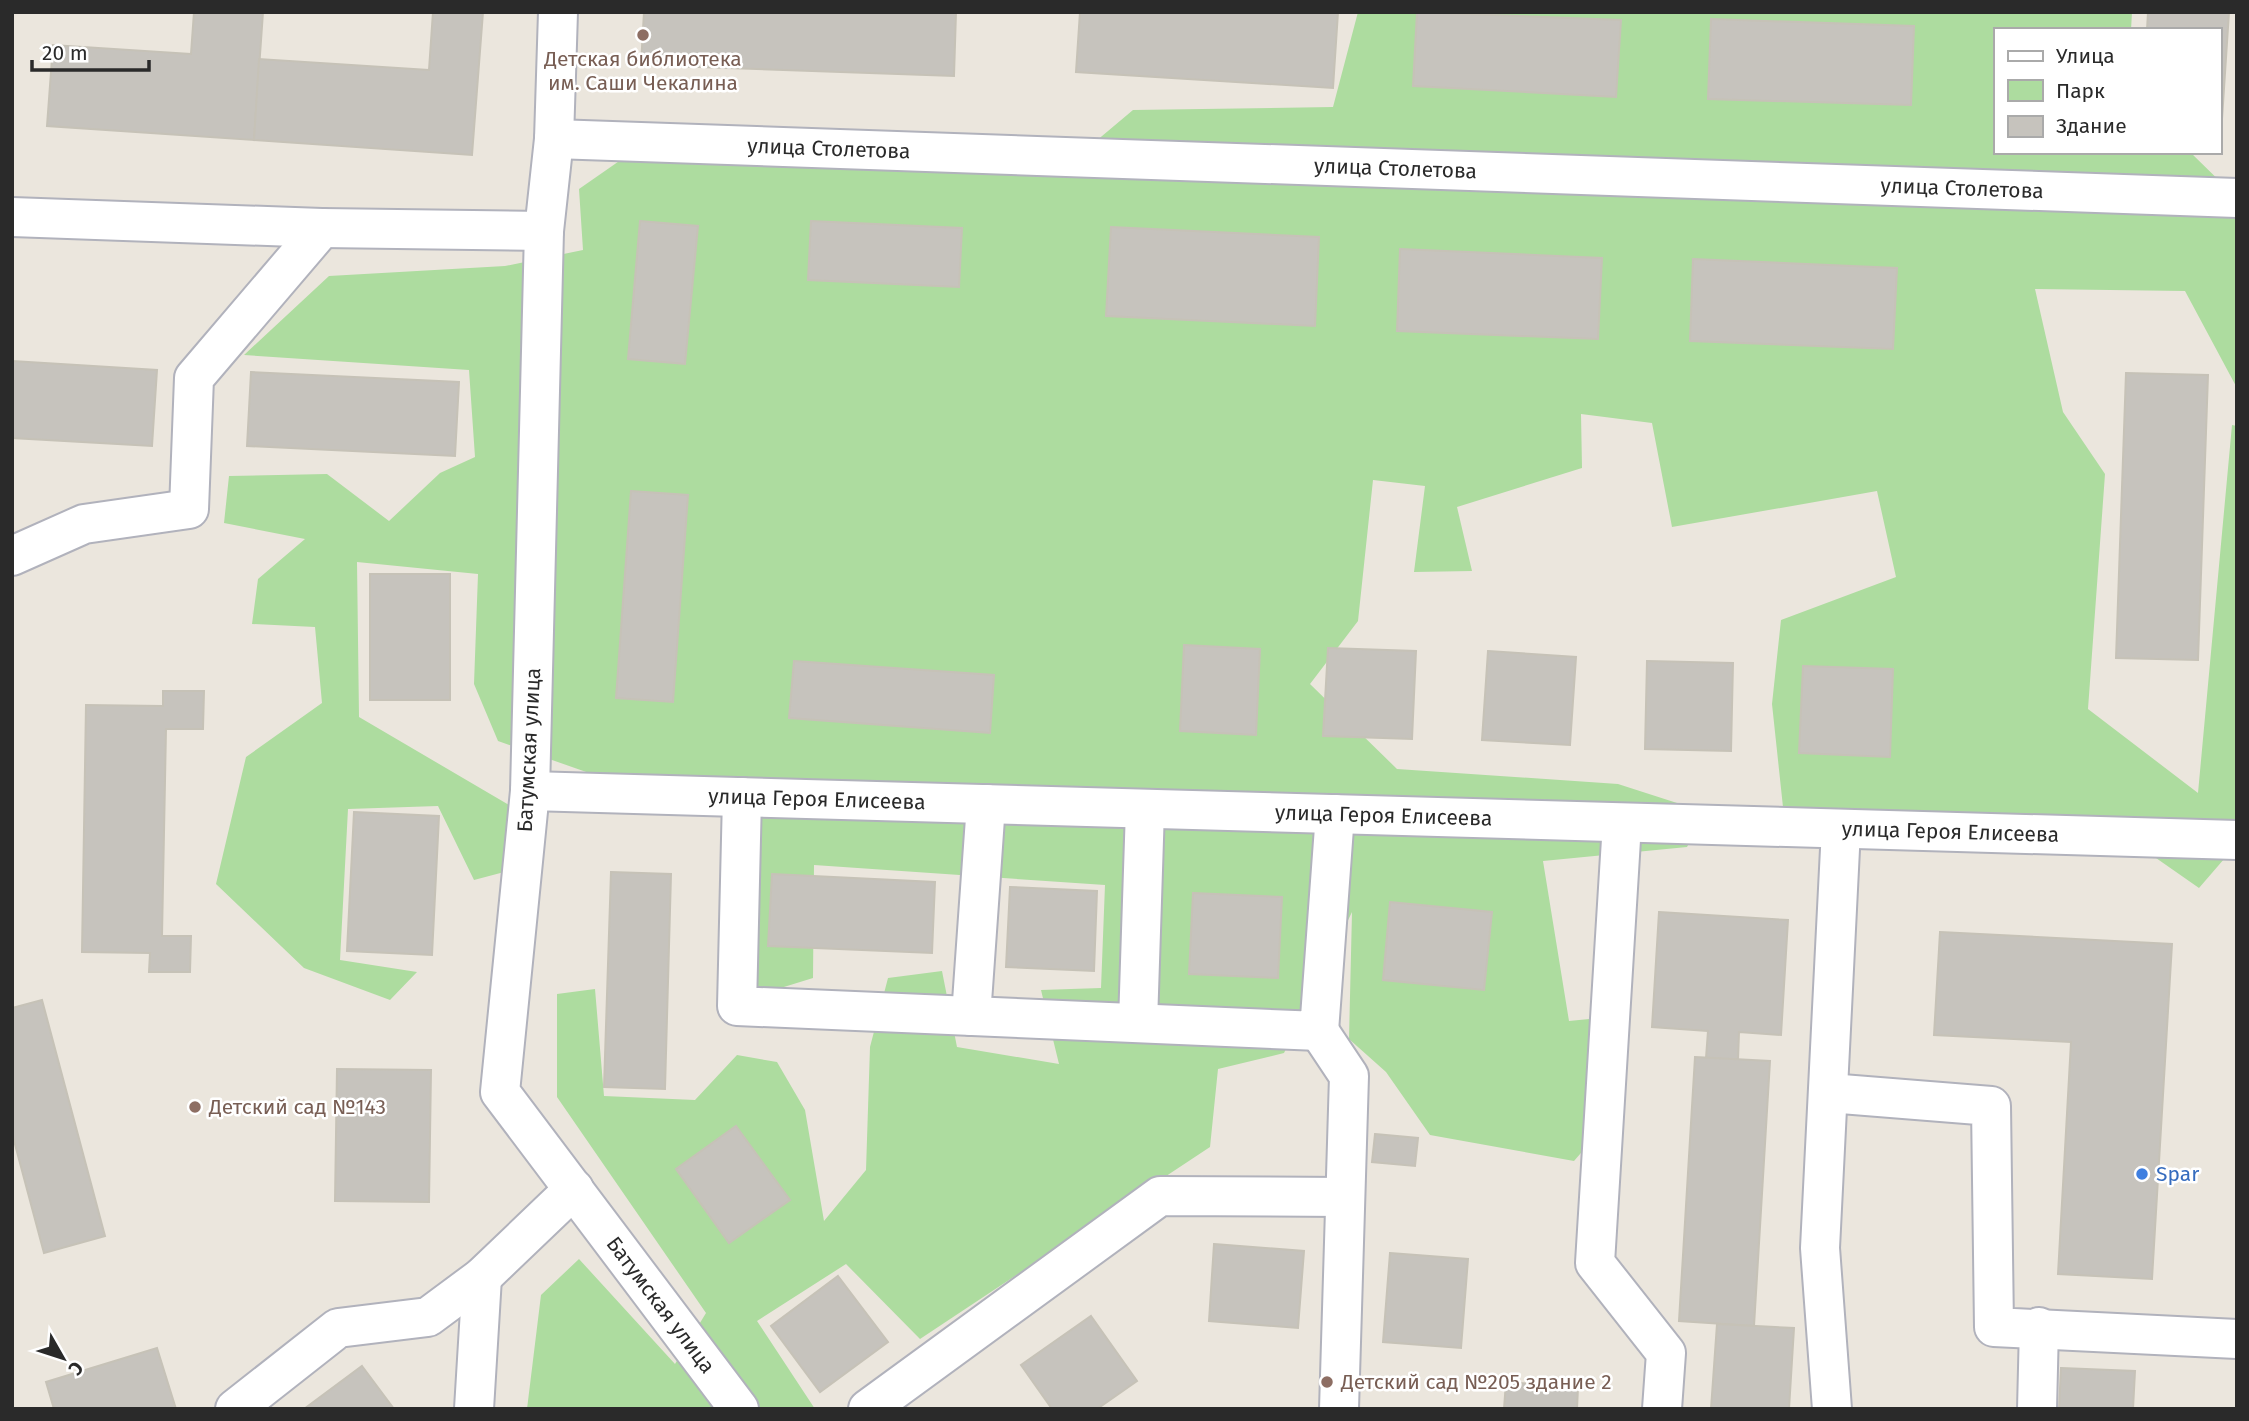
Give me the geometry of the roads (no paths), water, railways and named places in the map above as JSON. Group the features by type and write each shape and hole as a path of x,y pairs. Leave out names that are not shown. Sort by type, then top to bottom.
{"street":[{"name":"Батумская улица","path":"558,12 554,139 544,231 530,791 500,1092 739,1409"},
{"name":"улица Столетова","path":"554,139 2237,198"},
{"path":"12,217 322,228 544,231"},
{"path":"12,556 84,524 189,509 194,379 322,228"},
{"name":"улица Героя Елисеева","path":"530,791 2237,840"},
{"path":"742,797 737,1006 1318,1031"},
{"path":"971,1016 986,804"},
{"path":"1138,1023 1145,809"},
{"path":"1335,814 1318,1031 1349,1076 1339,1409"},
{"path":"1622,823 1595,1264 1666,1353 1662,1409"},
{"path":"1832,1409 1819,1248 1841,829"},
{"path":"1829,1093 1991,1106 1994,1327 2039,1327 2237,1339"},
{"path":"235,1409 338,1328 428,1317 482,1277 574,1189"},
{"path":"868,1409 1160,1195 1345,1197"},
{"path":"474,1409 482,1277"},
{"path":"2037,1409 2039,1327"}],"place":[{"name":"Детская библиотека им. Саши Чекалина","path":"643,35"},
{"name":"Детский сад №143","path":"195,1107"},
{"name":"Spar","path":"2142,1174"},
{"name":"Детский сад №205 здание 2","path":"1327,1382"}]}
